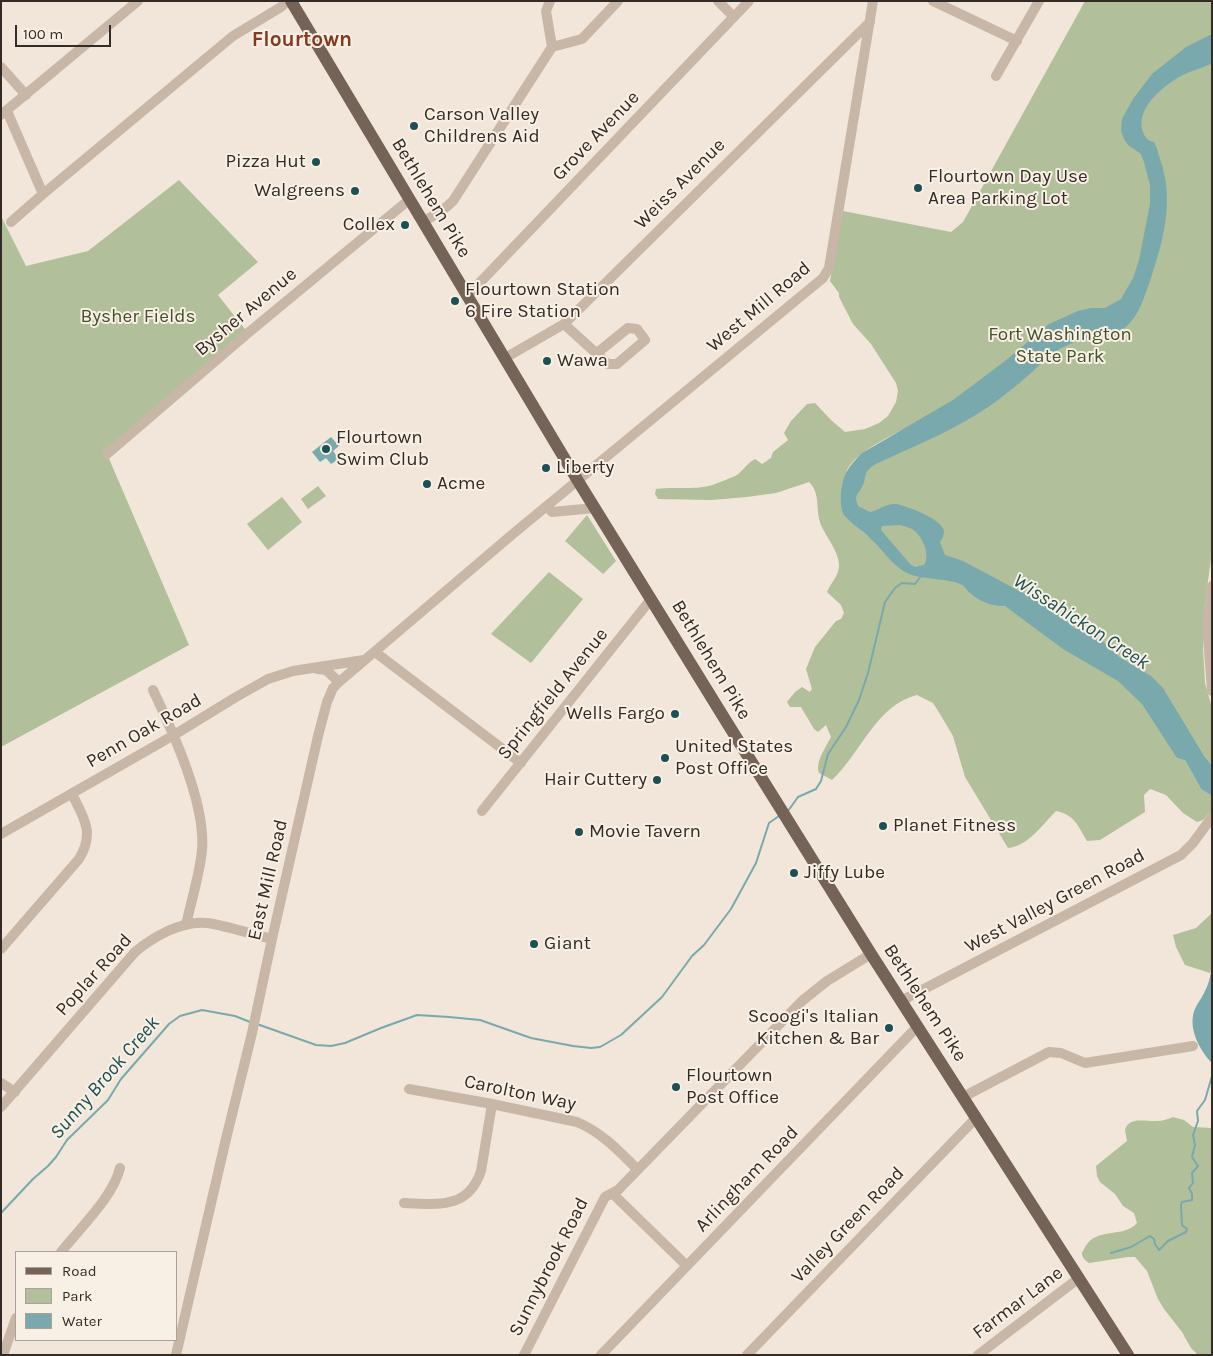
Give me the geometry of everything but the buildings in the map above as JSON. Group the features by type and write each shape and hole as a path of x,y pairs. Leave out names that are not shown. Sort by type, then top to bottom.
{"main road":[{"name":"Bethlehem Pike","path":"289,1 468,295 578,481 871,954 1128,1355"}],"street":[{"path":"43,194 4,113 138,1"},
{"path":"11,222 233,36 289,1"},
{"path":"550,1 546,11 552,47"},
{"path":"423,222 444,209 453,200 552,47 582,39 618,1"},
{"path":"718,1 734,17"},
{"name":"Grove Avenue","path":"468,295 749,1"},
{"name":"West Mill Road","path":"547,506 819,282 826,274 873,1"},
{"path":"933,1 1017,41"},
{"path":"996,76 1039,1"},
{"name":"Weiss Avenue","path":"505,358 564,324 870,22"},
{"path":"1,66 26,95"},
{"name":"Bysher Avenue","path":"107,454 248,333 410,199"},
{"path":"564,324 597,354"},
{"path":"547,506 552,512 595,508"},
{"name":"East Mill Road","path":"176,1355 256,1017 318,736 330,695 339,682 365,659 547,506"},
{"path":"1212,586 1207,624 1212,692"},
{"name":"Springfield Avenue","path":"482,811 652,599"},
{"path":"375,652 521,763"},
{"name":"Penn Oak Road","path":"1,834 268,679 309,668 365,659"},
{"name":"Penn Oak Road","path":"309,668 326,670 339,682"},
{"path":"153,690 174,735 194,795 200,820 202,850 186,925"},
{"path":"1,949 78,859 86,846 86,822 72,794"},
{"name":"West Valley Green Road","path":"901,1001 1181,855 1212,818"},
{"name":"Poplar Road","path":"1,1107 135,952 153,940 186,925 205,923 272,939"},
{"name":"Sunnybrook Road","path":"524,1355 605,1197 618,1190 802,1001 824,983 871,954"},
{"name":"Arlingham Road","path":"601,1355 917,1027"},
{"path":"963,1098 1049,1052 1061,1053 1085,1063 1193,1046"},
{"path":"1,1083 15,1092"},
{"name":"Carolton Way","path":"409,1089 560,1117 585,1125 608,1141 638,1169"},
{"path":"404,1203 443,1205 456,1200 471,1188 481,1171 492,1104"},
{"name":"Valley Green Road","path":"747,1355 975,1119"},
{"path":"62,1251 110,1191 117,1179 120,1168"},
{"path":"612,1193 688,1266"},
{"name":"Farmar Lane","path":"978,1355 1079,1278"},
{"path":"178,1307 187,1309"},
{"path":"3,1355 15,1321"}],"green space":[{"name":"Fort Washington State Park","path":"1085,1 1212,1 1212,551 1204,611 1203,648 1205,683 1212,708 1212,777 1185,760 1201,789 1212,796 1212,814 1209,813 1203,820 1197,822 1183,813 1166,795 1150,789 1144,795 1145,812 1100,840 1087,841 1072,818 1056,811 1028,839 1015,847 1008,848 965,777 953,736 940,714 933,703 917,695 903,700 880,719 832,780 819,773 818,764 831,737 826,725 818,732 814,729 801,707 790,707 787,702 802,687 810,692 812,689 806,669 815,647 836,621 841,619 844,613 841,605 827,592 837,575 839,564 834,549 819,519 813,486 809,482 776,493 711,500 658,499 655,494 656,489 693,488 720,482 737,475 755,459 762,464 771,458 773,452 788,440 784,433 791,421 807,404 815,403 845,432 865,429 879,423 888,416 896,402 898,391 896,383 871,344 853,324 839,297 839,293 830,281 843,211 951,232 963,222","holes":["924,419 853,471 851,507 869,537 848,519 845,488 846,473 850,465 868,449"]},
{"name":"Bysher Fields","path":"179,180 258,262 218,295 248,333 107,454 189,645 1,747 1,216 26,266 88,251"},
{"path":"318,486 326,496 308,509 301,499"},
{"path":"282,497 302,522 268,550 247,524"},
{"path":"587,515 616,561 603,574 565,541"},
{"path":"549,572 583,599 531,663 491,634"},
{"path":"1212,913 1212,968 1210,973 1185,965 1176,947 1173,935 1196,928"},
{"path":"1173,1117 1184,1120 1193,1127 1212,1128 1212,1355 1198,1355 1191,1348 1158,1299 1147,1271 1135,1257 1089,1263 1082,1254 1090,1241 1097,1237 1103,1234 1125,1231 1137,1223 1134,1213 1123,1206 1115,1194 1100,1182 1096,1166 1127,1141 1125,1130 1130,1123 1134,1121 1161,1121"}],"water":[{"path":"1212,34 1212,63 1183,75 1165,87 1151,100 1143,115 1143,132 1147,139 1155,144 1164,175 1167,190 1167,206 1163,236 1155,266 1136,315 1123,329 1081,340 1054,352 994,403 966,421 871,467 856,499 858,506 870,512 896,504 908,507 931,518 942,526 944,531 940,542 945,555 963,561 1025,594 1044,601 1074,628 1089,633 1101,640 1119,657 1151,676 1163,688 1212,766 1212,796 1201,789 1185,760 1177,758 1142,704 1118,681 1063,649 1005,606 996,606 982,601 957,583 915,576 904,571 894,564 870,538 844,515 841,505 845,475 862,453 953,400 1005,361 1049,324 1078,311 1091,308 1105,308 1121,299 1133,278 1139,260 1150,204 1150,185 1144,162 1141,154 1128,145 1124,139 1121,131 1122,119 1133,99 1152,74 1186,47","holes":["900,525 912,529 922,540 926,551 924,565 915,567 910,564 881,530 882,526"]},
{"name":"Flourtown Swim Club","path":"331,437 339,446 333,451 339,459 331,464 326,458 320,462 312,452"},
{"path":"1212,968 1212,1063 1197,1041 1193,1029 1193,1016 1206,988"}],"waterway":[{"name":"Sunny Brook Creek","path":"788,811 798,797 816,789 821,781 828,754 846,727 859,700 868,673 885,602 895,588 902,583 915,584 921,576"},
{"name":"Sunny Brook Creek","path":"257,1024 316,1045 331,1046 345,1043 417,1015 449,1017 480,1020 531,1038 573,1046 600,1047 621,1035 662,997 692,956 704,945 731,909 756,863 769,823 779,816"},
{"name":"Sunny Brook Creek","path":"1,1213 48,1166 67,1140 108,1100 121,1079 169,1024 180,1016 202,1010 235,1016 250,1022"},
{"path":"1111,1253 1131,1247 1150,1236 1154,1239 1159,1250 1168,1241 1186,1232 1187,1229 1182,1225 1181,1205 1182,1202 1192,1200 1189,1188 1193,1183 1192,1173 1198,1166 1192,1157 1195,1145 1193,1135 1198,1121 1197,1111 1205,1100 1212,1076"}],"place":[{"name":"Carson Valley Childrens Aid","path":"414,126"},
{"name":"Pizza Hut","path":"316,162"},
{"name":"Flourtown Day Use Area Parking Lot","path":"918,188"},
{"name":"Walgreens","path":"355,191"},
{"name":"Collex","path":"405,225"},
{"name":"Flourtown Station 6 Fire Station","path":"455,301"},
{"name":"Wawa","path":"547,361"},
{"name":"Flourtown Swim Club","path":"326,449"},
{"name":"Liberty","path":"546,468"},
{"name":"Acme","path":"427,484"},
{"name":"Wells Fargo","path":"675,714"},
{"name":"United States Post Office","path":"665,758"},
{"name":"Hair Cuttery","path":"657,780"},
{"name":"Planet Fitness","path":"883,826"},
{"name":"Movie Tavern","path":"579,832"},
{"name":"Jiffy Lube","path":"794,873"},
{"name":"Giant","path":"534,944"},
{"name":"Scoogi's Italian Kitchen & Bar","path":"889,1028"},
{"name":"Flourtown Post Office","path":"676,1087"}],"district":[{"name":"Flourtown","path":"302,40"}],"water label":[{"name":"Wissahickon Creek","path":"1081,622"}]}
